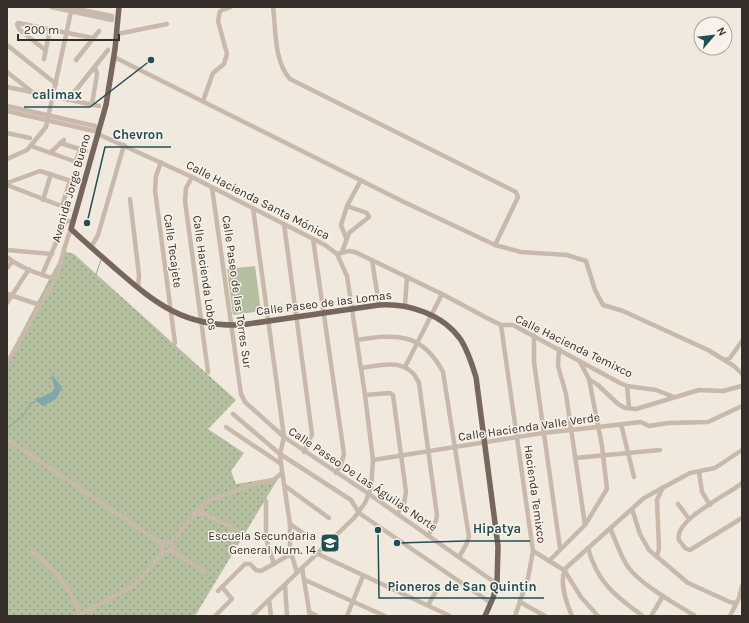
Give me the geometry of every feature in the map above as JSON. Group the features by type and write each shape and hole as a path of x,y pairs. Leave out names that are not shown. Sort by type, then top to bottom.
{"main road":[{"name":"Avenida Jorge Bueno","path":"72,229 106,104 114,57 119,7"},
{"name":"Calle Paseo de las Lomas","path":"72,229 138,288 160,305 201,322 231,325 268,322 379,305 404,305 432,316 454,332 468,354 476,377 498,546 496,584 491,603 485,616"}],"street":[{"path":"51,7 71,8 112,16 112,20 80,10"},
{"path":"203,101 213,73 224,64 227,54 218,21 220,11 232,7"},
{"path":"273,7 279,58 290,79 516,192 518,197 495,245"},
{"path":"7,160 22,154 31,146 44,130 56,84 71,8"},
{"path":"46,50 19,29 17,24 21,22 93,38"},
{"path":"117,34 167,24"},
{"path":"44,59 50,29"},
{"path":"76,60 99,31"},
{"path":"7,45 56,84"},
{"path":"68,100 108,50"},
{"path":"114,57 495,245 521,252 568,254 586,261 594,290 603,305 637,317 708,350 725,360 742,374"},
{"path":"92,104 97,74 95,67"},
{"path":"7,72 32,92"},
{"path":"7,87 99,106"},
{"path":"7,106 94,132 96,129 95,126 68,124"},
{"path":"7,112 48,119"},
{"path":"8,134 30,138"},
{"name":"Calle Hacienda Santa Mónica","path":"98,134 192,177 313,239 337,254 346,276 365,395 373,460 373,477 369,494 359,513 252,616"},
{"path":"50,153 62,141 86,150"},
{"path":"31,146 82,164"},
{"path":"91,247 98,235 124,146"},
{"path":"76,162 80,149"},
{"name":"Calle Tecajete","path":"161,162 156,176 155,190 175,343"},
{"path":"7,184 40,171 76,183"},
{"path":"43,200 51,174"},
{"name":"Calle Hacienda Lobos","path":"192,177 186,188 185,201 208,372"},
{"path":"346,238 341,225 347,206 361,180"},
{"path":"62,206 70,181"},
{"path":"7,184 43,200 69,209"},
{"name":"Calle Paseo de las Torres Sur","path":"212,188 242,398"},
{"path":"130,200 139,275 138,288"},
{"path":"337,254 342,252 346,238 369,217 367,213 347,206"},
{"path":"252,208 284,437 280,454 290,524 291,554 297,573"},
{"path":"42,275 64,224 68,221 73,221"},
{"path":"284,224 312,434 304,452"},
{"name":"Avenida Jorge Bueno","path":"7,364 55,279 61,266 67,240 72,229"},
{"path":"313,239 344,454 336,473"},
{"path":"7,250 52,254"},
{"name":"Calle Hacienda Temixco","path":"342,252 355,252 442,294 501,325 513,325 627,386 656,390 674,397"},
{"path":"7,257 12,262 55,279"},
{"path":"372,260 379,305"},
{"path":"7,268 12,262"},
{"path":"7,303 9,295 29,269"},
{"path":"404,305 407,278"},
{"path":"405,367 442,294"},
{"path":"9,295 40,305"},
{"name":"Hacienda Temixco","path":"501,325 533,551 517,614"},
{"path":"356,340 394,335 418,342 433,356 443,372 469,537 459,557"},
{"path":"534,335 534,362 542,433 560,548"},
{"path":"725,360 730,358 742,343"},
{"path":"559,349 558,366 566,394 585,525"},
{"path":"549,561 560,548 585,525 607,489 603,456 589,379 580,361"},
{"path":"361,368 392,364 405,367 416,377 419,383 437,515 436,521 428,536"},
{"path":"589,379 598,385 618,404 629,408 642,408 699,390 723,391 742,386"},
{"path":"627,386 629,408"},
{"path":"365,395 390,392 393,395 402,455 406,498 397,514"},
{"name":"Calle Paseo De Las Águilas Norte","path":"242,398 284,437 304,452 369,494 496,584"},
{"name":"Calle Hacienda Valle Verde","path":"373,460 542,433 571,431 621,424 644,422 649,426 668,422 708,422 742,406"},
{"path":"233,414 280,454 351,500 359,513 491,603"},
{"path":"621,424 627,454 634,477"},
{"path":"226,427 281,464"},
{"path":"7,439 162,544"},
{"path":"575,458 660,450"},
{"path":"572,616 563,591 564,570 644,498 690,473 720,466 742,450"},
{"path":"699,472 702,492 710,505"},
{"path":"162,544 167,542 170,543 198,511 210,500 255,484 272,481 282,473"},
{"path":"742,483 730,493 689,519 682,526 678,536 682,545 690,550 742,518"},
{"path":"285,486 329,518"},
{"path":"657,557 659,548 657,500 663,487"},
{"path":"266,502 266,539 274,564"},
{"path":"678,504 689,519"},
{"path":"632,509 644,542 657,557 688,583 730,602 736,603"},
{"path":"198,511 235,528"},
{"path":"290,524 313,540"},
{"path":"610,528 629,568 663,596 695,616"},
{"path":"170,543 172,547 171,550"},
{"path":"162,544 162,549 164,552"},
{"path":"588,548 592,562 602,581 618,597 643,616"},
{"path":"32,551 62,578 76,602 79,616 135,585 164,552 167,553 171,550"},
{"path":"171,550 205,572"},
{"path":"533,551 564,570 581,597 598,616"},
{"path":"218,591 245,564 250,564 258,571 291,554"},
{"path":"318,554 450,616"},
{"path":"302,568 309,614 317,616"},
{"path":"347,616 364,576"},
{"path":"304,580 385,616"},
{"path":"285,585 287,616"},
{"path":"730,616 740,598 742,586"},
{"path":"215,616 232,598 222,587"},
{"path":"428,606 437,590"},
{"path":"651,616 663,596"},
{"path":"269,600 271,616"},
{"path":"520,602 545,616"}],"green space":[{"path":"64,251 74,254 236,400 208,429 244,453 231,471 236,484 279,477 195,616 7,616 7,360"},
{"path":"255,266 261,311 233,315 227,269"}],"water":[{"path":"51,374 62,387 56,399 43,406 34,399 42,397 55,390"}],"waterway":[{"path":"96,274 101,260"},
{"path":"7,428 23,416 31,403 36,401"}],"place":[{"name":"calimax","path":"151,60"},
{"name":"Chevron","path":"87,223"},
{"name":"Pioneros de San Quintin","path":"378,530"},
{"name":"Escuela Secundaria General Num. 14","path":"330,543"},
{"name":"Hipatya","path":"397,543"}]}
